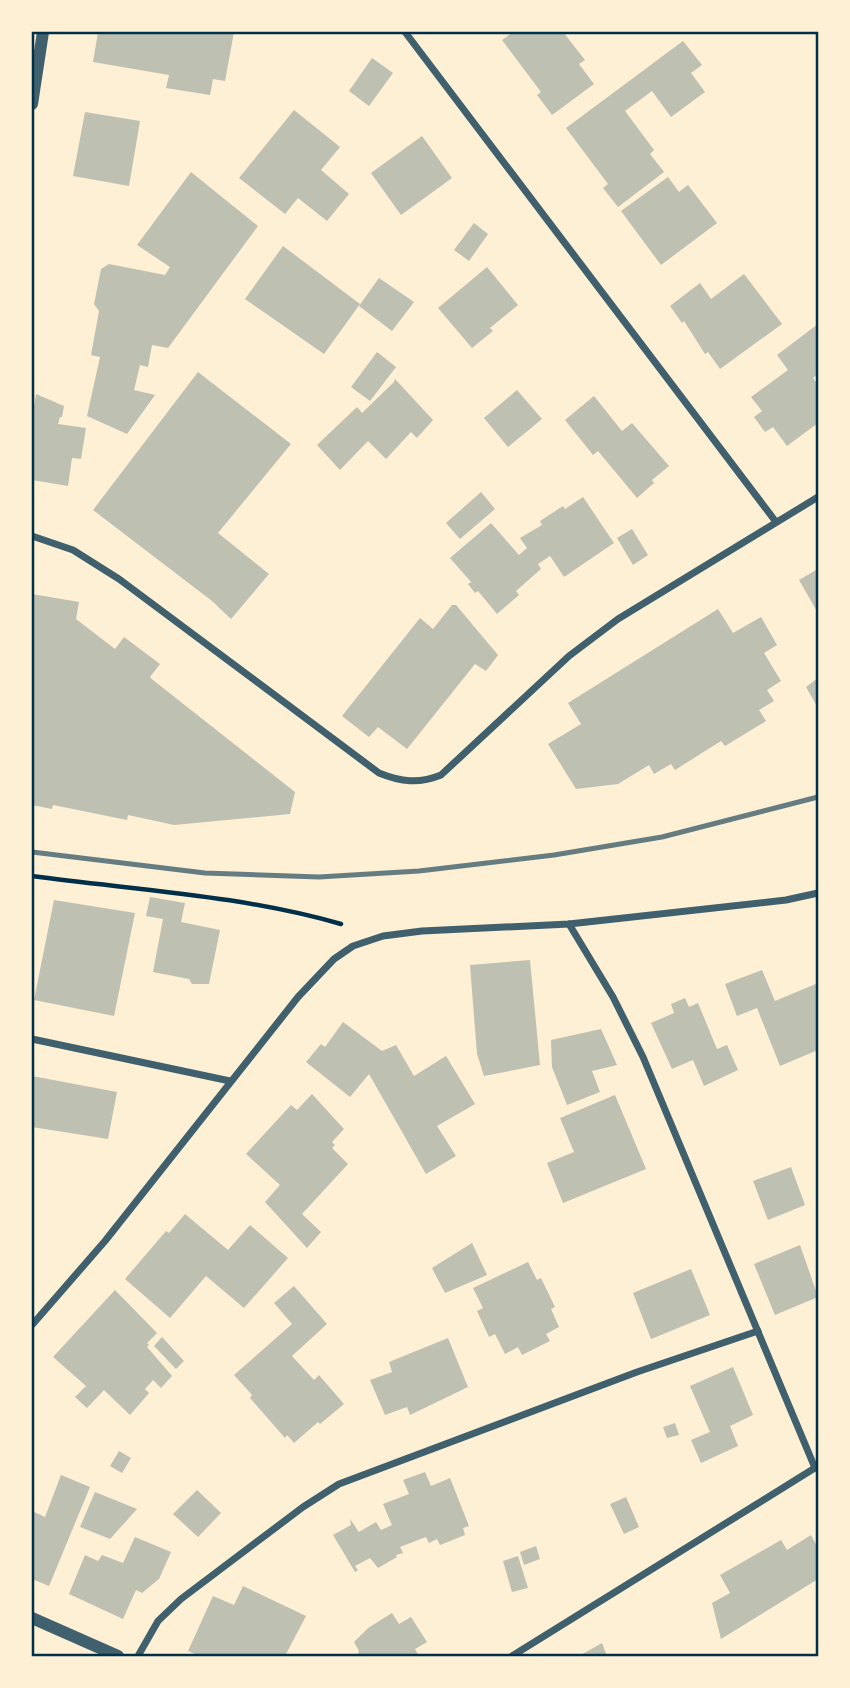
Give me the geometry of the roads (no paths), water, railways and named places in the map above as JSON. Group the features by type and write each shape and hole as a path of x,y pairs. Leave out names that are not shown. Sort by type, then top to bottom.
{"street":[{"path":"32,104 43,32"},
{"path":"405,32 776,522"},
{"path":"32,536 56,542 119,579 360,761 379,773 404,782 432,779 441,775 569,656 618,619 818,497"},
{"path":"32,1325 105,1241 230,1081 323,969 353,946 383,936 422,931 569,924 786,900 818,893"},
{"path":"512,1657 817,1467 643,1057 613,997 569,924"},
{"path":"32,1040 230,1081"},
{"path":"138,1657 158,1621 181,1599 303,1507 339,1484 624,1376 758,1331"},
{"path":"32,1618 118,1657"}],"railway":[{"path":"32,852 205,873 319,877 419,871 554,855 662,837 818,797"}]}
